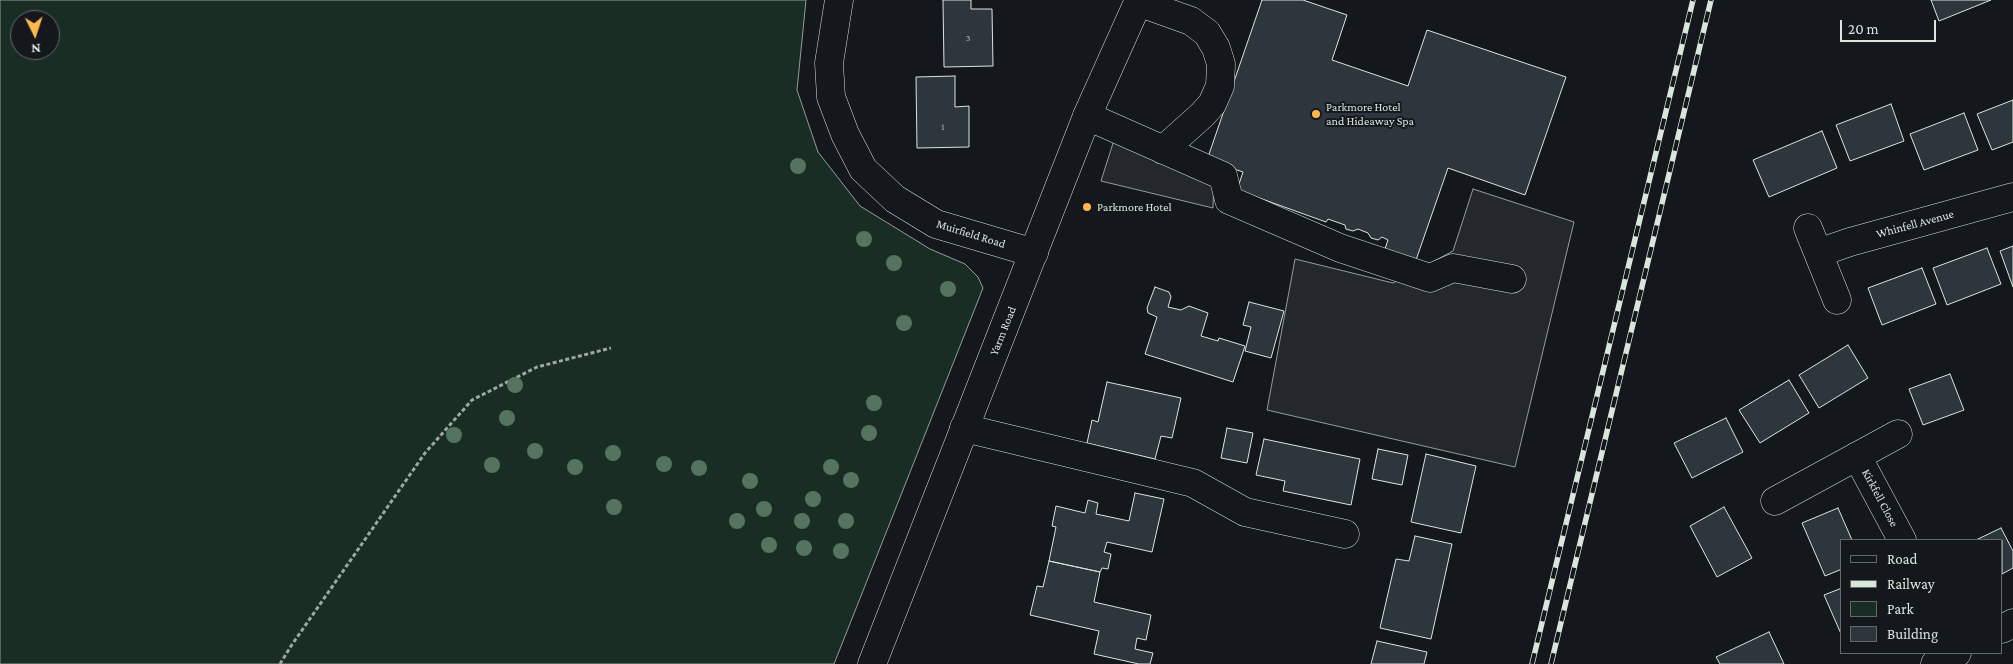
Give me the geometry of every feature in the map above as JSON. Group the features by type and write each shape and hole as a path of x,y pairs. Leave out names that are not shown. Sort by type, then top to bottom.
{"street":[{"name":"Muirfield Road","path":"839,0 829,63 831,97 845,134 863,169 895,199 936,224 1034,253"},
{"name":"Yarm Road","path":"872,664 1087,116 1139,1"},
{"path":"1139,1 1191,21 1207,33 1216,48 1221,64 1220,86 1212,104 1163,150"},
{"path":"1087,116 1223,176 1229,200 1340,248 1430,278 1453,268 1512,279"},
{"name":"Whinfell Avenue","path":"1837,300 1813,240 1850,242 2013,197"},
{"path":"964,428 1192,483 1245,512 1345,534"},
{"name":"Kirkfell Close","path":"1775,501 1898,434"},
{"name":"Kirkfell Close","path":"1858,456 1901,539"},
{"path":"1935,664 1954,654"}],"path":[{"path":"280,664 425,453 472,400 537,366 611,348"}],"green space":[{"path":"0,0 806,0 797,90 818,152 860,206 930,249 965,264 978,277 983,288 834,664 0,664"}],"shaded area":[{"path":"1114,140 1214,178 1213,208 1101,181"},
{"path":"1473,189 1574,222 1515,467 1267,410 1295,259 1393,283 1453,251"}],"building":[{"path":"943,0 971,0 971,9 992,9 993,66 944,67"},
{"path":"1262,0 1303,0 1347,15 1332,60 1408,86 1427,30 1566,77 1525,195 1448,168 1416,260 1385,249 1388,240 1382,237 1378,240 1371,238 1368,233 1358,229 1353,231 1346,229 1345,225 1328,219 1326,222 1237,190 1243,172 1207,160"},
{"path":"1931,0 1991,0 1939,21"},
{"path":"955,76 955,107 969,106 969,147 917,148 916,77"},
{"path":"2013,100 2013,142 1992,150 1977,114"},
{"path":"1891,104 1904,141 1850,161 1836,125"},
{"path":"1964,113 1978,150 1924,170 1910,134"},
{"path":"1822,131 1837,168 1769,197 1753,160"},
{"path":"2013,246 2013,287 2000,251"},
{"path":"1987,248 2001,284 1947,305 1933,268"},
{"path":"1922,268 1936,304 1882,325 1868,288"},
{"path":"1155,287 1169,292 1171,297 1168,307 1181,310 1189,306 1208,313 1201,336 1218,341 1219,338 1245,346 1233,382 1145,354 1157,317 1148,313 1147,308"},
{"path":"1249,302 1284,311 1271,358 1245,351 1251,327 1243,325"},
{"path":"1848,345 1868,378 1819,408 1799,375"},
{"path":"1950,374 1964,410 1923,425 1909,389"},
{"path":"1789,380 1809,413 1760,443 1739,410"},
{"path":"1107,382 1181,398 1172,438 1161,436 1155,459 1087,443 1092,420 1098,422"},
{"path":"1726,418 1743,452 1692,478 1674,443"},
{"path":"1227,428 1253,433 1247,463 1221,458"},
{"path":"1264,439 1360,459 1351,505 1283,491 1285,481 1256,475"},
{"path":"1378,449 1408,455 1402,485 1372,479"},
{"path":"1426,454 1476,466 1461,533 1411,522"},
{"path":"1135,493 1164,499 1152,552 1107,542 1104,552 1111,554 1108,569 1102,568 1100,572 1049,561 1056,527 1052,526 1056,506 1085,513 1088,500 1098,503 1096,514 1129,521"},
{"path":"1724,507 1752,558 1717,577 1690,526"},
{"path":"1838,508 1852,539 1840,539 1840,570 1825,576 1802,523"},
{"path":"2001,528 2013,551 2013,568 2003,573 2003,539 1978,539"},
{"path":"1415,536 1452,544 1431,639 1380,628 1396,559 1409,561"},
{"path":"1049,561 1100,572 1094,602 1151,615 1146,640 1137,638 1135,649 1153,653 1150,664 1139,664 1094,654 1099,631 1030,615 1037,586 1043,587"},
{"path":"1840,589 1840,631 1824,595"},
{"path":"1769,632 1784,664 1720,664 1716,657"},
{"path":"1377,641 1427,652 1424,664 1371,664"}],"railway":[{"path":"1532,664 1693,0"},
{"path":"1551,664 1711,0"}],"place":[{"name":"Parkmore Hotel and Hideaway Spa","path":"1316,114"},
{"name":"Parkmore Hotel","path":"1087,207"}]}
